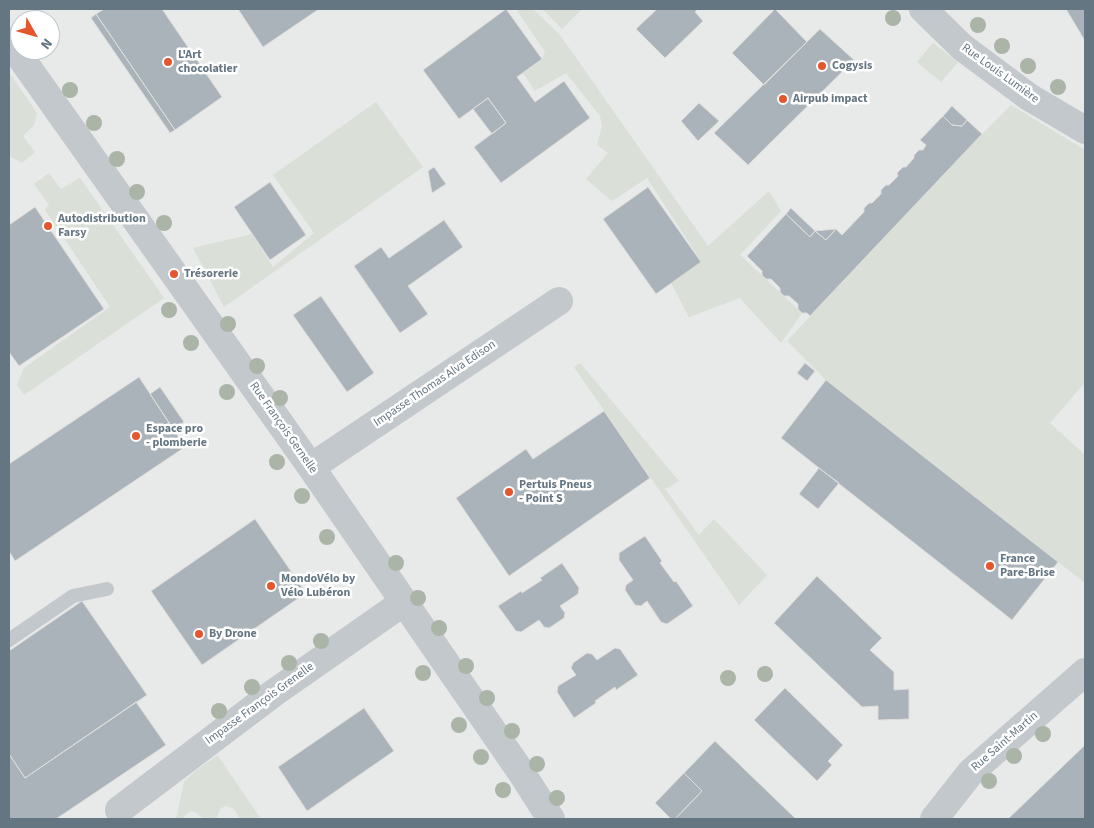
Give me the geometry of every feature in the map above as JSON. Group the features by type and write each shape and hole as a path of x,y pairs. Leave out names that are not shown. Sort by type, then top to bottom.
{"street":[{"name":"Rue Louis Lumière","path":"923,9 962,47 1029,97 1085,130"},
{"name":"Rue François Gernelle","path":"9,41 311,467 521,772 551,819"},
{"name":"Impasse Thomas Alva Edison","path":"311,467 559,301"},
{"name":"Impasse François Grenelle","path":"119,810 275,692 404,602"},
{"name":"Rue Saint-Martin","path":"934,819 970,772 1085,672"}],"lane":[{"path":"9,640 73,596 107,589"}],"shaded area":[{"path":"9,9 1085,9 1085,819 9,819"},
{"path":"516,9 533,9 560,35 708,246 769,191 781,211 740,255 802,313 781,343 740,298 689,317 671,283 701,261 647,178 612,201 586,179 608,153 597,145 602,126 600,116 566,73 535,91 523,73 542,59 545,52"},
{"path":"542,9 582,9 562,29"},
{"path":"933,43 958,62 941,82 917,62"},
{"path":"9,72 37,113 34,125 23,136 35,152 22,163 9,156"},
{"path":"376,102 423,167 224,307 193,248 252,234 273,267 314,233 273,175"},
{"path":"1011,105 1085,150 1085,382 1050,423 1085,455 1085,515 1083,521 1085,522 1085,583 826,380 787,341"},
{"path":"49,173 61,189 80,178 164,298 24,395 17,385 24,368 110,307 45,210 49,205 34,184"},
{"path":"580,363 679,481 665,489 699,535 714,519 767,575 739,605 574,367"},
{"path":"217,756 261,819 240,819 234,809 226,806 221,808 216,819 202,819 197,813 191,811 183,819 176,819 184,782 195,771"}],"building":[{"path":"104,9 162,9 222,97 175,130 96,14"},
{"path":"238,9 319,9 263,47"},
{"path":"506,9 542,59 517,77 535,102 564,81 590,118 501,183 474,147 506,123 488,98 459,119 423,70"},
{"path":"657,9 698,9 695,12 703,21 665,58 636,29"},
{"path":"775,9 807,42 764,85 732,53"},
{"path":"1066,9 1085,9 1085,41"},
{"path":"96,14 175,130 170,133 91,18"},
{"path":"820,29 854,60 748,165 714,133"},
{"path":"488,98 506,123 492,134 473,109"},
{"path":"699,103 719,121 698,141 681,121"},
{"path":"952,106 967,120 962,126 952,125 943,116"},
{"path":"943,116 952,125 962,126 967,120 982,134 810,316 807,313 802,313 798,309 798,304 789,296 784,296 780,292 780,288 771,279 766,279 762,275 762,271 747,256 786,214 810,237 815,231 826,240 836,229 842,235 864,212 864,208 881,194 881,190 898,176 897,173 903,167 906,167 914,158 914,155 919,150 923,150 926,145 920,140"},
{"path":"434,167 446,184 432,193 428,171"},
{"path":"270,182 306,235 270,260 234,207"},
{"path":"648,187 701,262 656,294 603,219"},
{"path":"35,207 104,309 19,366 9,352 9,225"},
{"path":"791,208 815,231 810,237 786,214"},
{"path":"444,220 463,247 408,286 428,314 400,333 354,266 381,247 389,258"},
{"path":"836,229 826,240 815,231"},
{"path":"321,296 374,373 347,392 293,315"},
{"path":"805,363 815,371 807,381 797,373"},
{"path":"139,377 185,447 15,561 9,551 9,464"},
{"path":"826,380 1058,562 1012,620 781,438"},
{"path":"160,387 184,422 173,429 150,394"},
{"path":"604,411 650,478 509,576 456,498 526,449 533,459"},
{"path":"819,468 839,483 818,509 799,494"},
{"path":"255,519 306,593 202,665 151,591"},
{"path":"645,536 662,561 660,563 674,582 676,581 693,606 667,624 661,622 647,601 641,606 635,605 625,590 626,585 633,580 619,560 619,553"},
{"path":"562,563 579,588 578,594 560,606 565,613 564,618 549,628 544,627 539,620 521,632 516,631 498,606 542,580 540,578"},
{"path":"817,576 882,638 870,650 894,672 894,690 909,689 909,719 878,720 878,706 862,707 774,623"},
{"path":"82,601 147,695 25,778 9,754 9,651"},
{"path":"615,648 620,649 638,675 616,690 615,687 574,718 557,692 558,686 576,675 571,668 573,663 587,653 592,654 597,660"},
{"path":"785,688 843,745 828,761 832,765 817,781 754,720"},
{"path":"136,702 166,745 56,819 9,819 9,754 25,778"},
{"path":"364,708 394,751 307,811 278,767"},
{"path":"715,741 796,819 675,819 702,791 684,773"},
{"path":"1085,745 1085,819 1008,819"},
{"path":"684,773 702,791 675,819 671,819 655,803"}],"place":[{"name":"L'Art chocolatier","path":"168,62"},
{"name":"Cogysis","path":"822,66"},
{"name":"Airpub impact","path":"783,99"},
{"name":"Autodistribution Farsy","path":"48,226"},
{"name":"Trésorerie","path":"174,274"},
{"name":"Espace pro - plomberie","path":"136,436"},
{"name":"Pertuis Pneus - Point S","path":"509,492"},
{"name":"France Pare-Brise","path":"990,566"},
{"name":"MondoVélo by Vélo Lubéron","path":"271,586"},
{"name":"By Drone","path":"199,634"}]}
